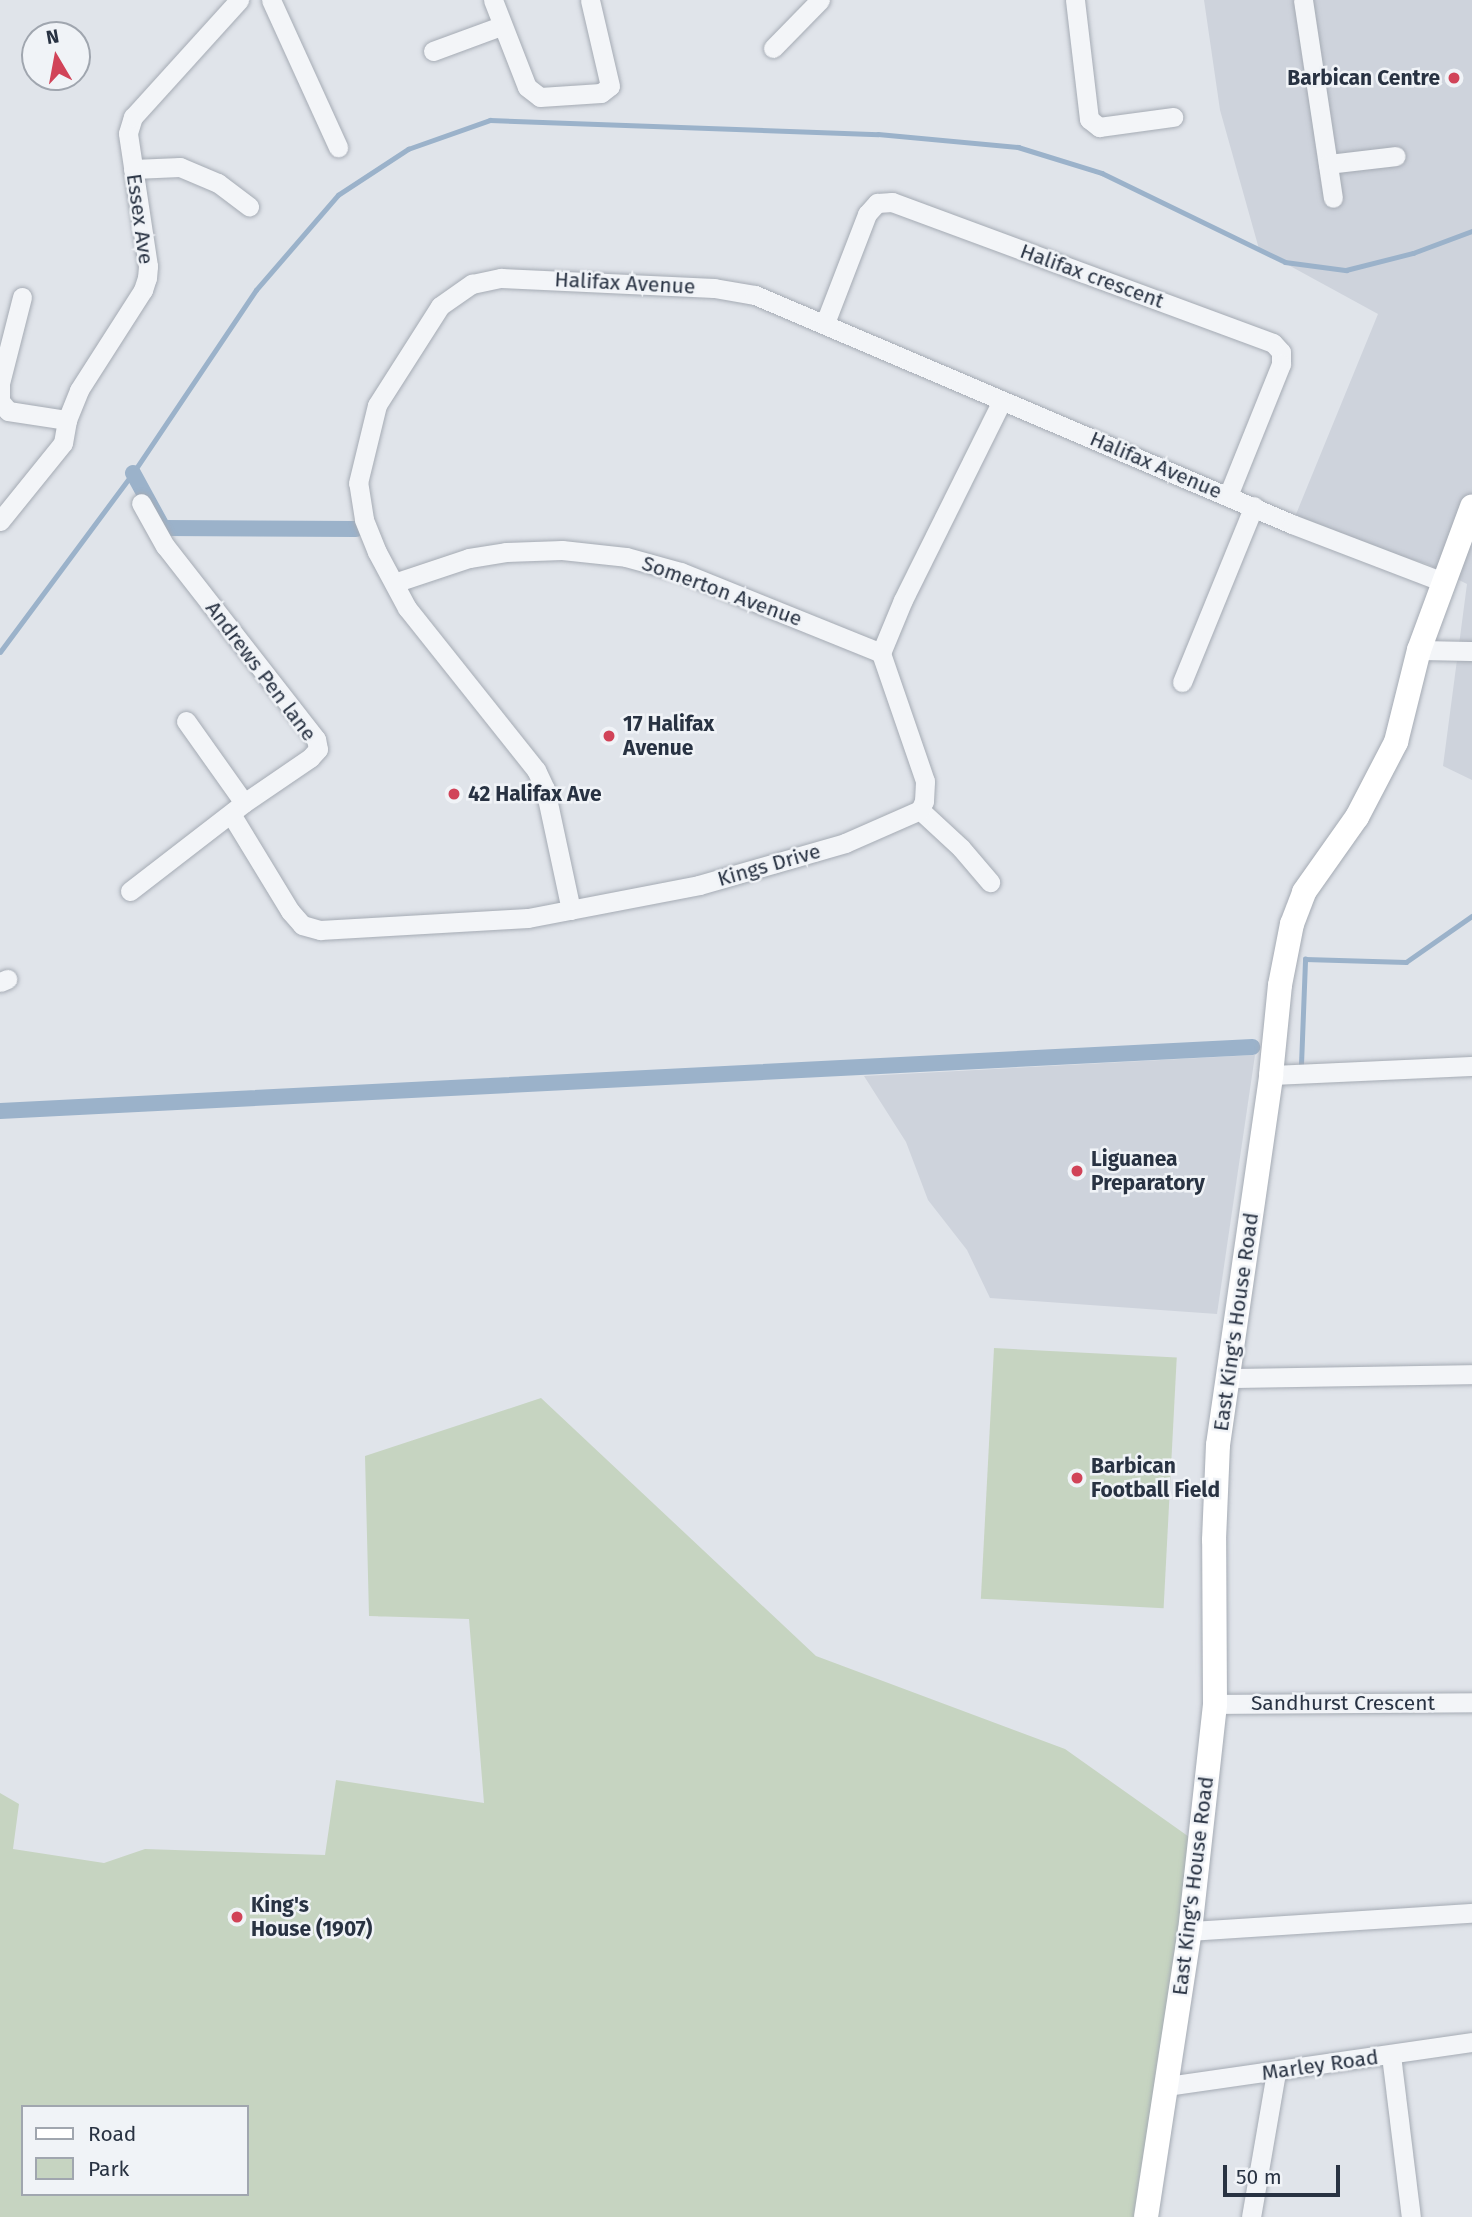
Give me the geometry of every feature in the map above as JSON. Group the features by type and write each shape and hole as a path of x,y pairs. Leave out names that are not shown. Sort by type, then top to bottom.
{"main road":[{"name":"East King's House Road","path":"1146,2217 1190,1931 1214,1704 1217,1472 1271,1075 1280,985 1293,924 1304,892 1357,817 1396,742 1419,650 1472,507"}],"street":[{"name":"Essex Ave","path":"2,513 63,443 67,420 79,390 143,290 147,278 148,267 128,133 133,117 239,0"},
{"path":"271,0 338,147"},
{"path":"493,0 527,87 540,97 601,93 608,89 611,82 590,0"},
{"path":"773,48 820,0"},
{"path":"1074,0 1089,119 1098,127 1173,117"},
{"path":"1303,0 1333,198"},
{"path":"433,51 501,26"},
{"path":"1328,164 1396,156"},
{"path":"133,169 180,167 218,183 248,206"},
{"name":"Halifax crescent","path":"825,323 867,214 877,203 892,202 1273,343 1281,352 1281,364 1228,496"},
{"name":"Halifax Avenue","path":"571,910 545,789 536,770 407,608 364,519 358,483 377,405 440,306 472,284 501,278 714,288 755,295 1293,524 1443,582"},
{"path":"22,297 0,383 0,401 8,411 67,420"},
{"path":"990,882 961,848 920,810 924,801 925,780 881,653 903,600 1002,401"},
{"name":"Andrews Pen lane","path":"130,891 237,808 310,758 318,749 316,739 165,546 141,503"},
{"path":"1182,682 1254,506"},
{"name":"Somerton Avenue","path":"394,583 469,558 506,552 562,550 626,557 681,572 881,653"},
{"path":"1419,650 1472,651"},
{"name":"Kings Drive","path":"186,721 302,925 320,930 528,918 571,910 747,873 845,842 920,810"},
{"path":"1271,1075 1472,1066"},
{"path":"1229,1378 1472,1374"},
{"name":"Sandhurst Crescent","path":"1214,1704 1472,1702"},
{"path":"1190,1931 1472,1913"},
{"name":"Marley Road","path":"1167,2087 1472,2042"},
{"path":"1391,2055 1411,2217"},
{"path":"1251,2217 1276,2073"}],"shaded area":[{"path":"1204,0 1472,0 1472,780 1443,766 1467,584 1427,564 1292,524 1378,314 1259,249 1220,110"},
{"name":"Liguanea Preparatory","path":"1255,1055 1217,1314 990,1298 967,1250 928,1200 906,1142 864,1076"}],"green space":[{"name":"Barbican Football Field","path":"994,1348 1177,1358 1164,1608 981,1599"},
{"path":"541,1398 816,1656 1065,1749 1192,1839 1139,2217 0,2217 0,1793 19,1804 13,1849 104,1863 145,1849 325,1855 336,1780 484,1803 469,1619 369,1616 365,1456"}],"waterway":[{"path":"0,652 133,473 256,290 338,195 408,149 490,120 878,134 1018,147 1102,173 1285,262 1346,270 1413,253 1472,231"},
{"path":"133,473 163,528 356,529"},
{"path":"1301,1065 1305,959 1406,962 1472,916"},
{"path":"0,1111 1252,1047"}],"place":[{"name":"Barbican Centre","path":"1454,78"},
{"name":"17 Halifax Avenue","path":"609,736"},
{"name":"42 Halifax Ave","path":"454,794"},
{"name":"Liguanea Preparatory","path":"1077,1171"},
{"name":"Barbican Football Field","path":"1077,1478"},
{"name":"King's House (1907)","path":"237,1917"}]}
